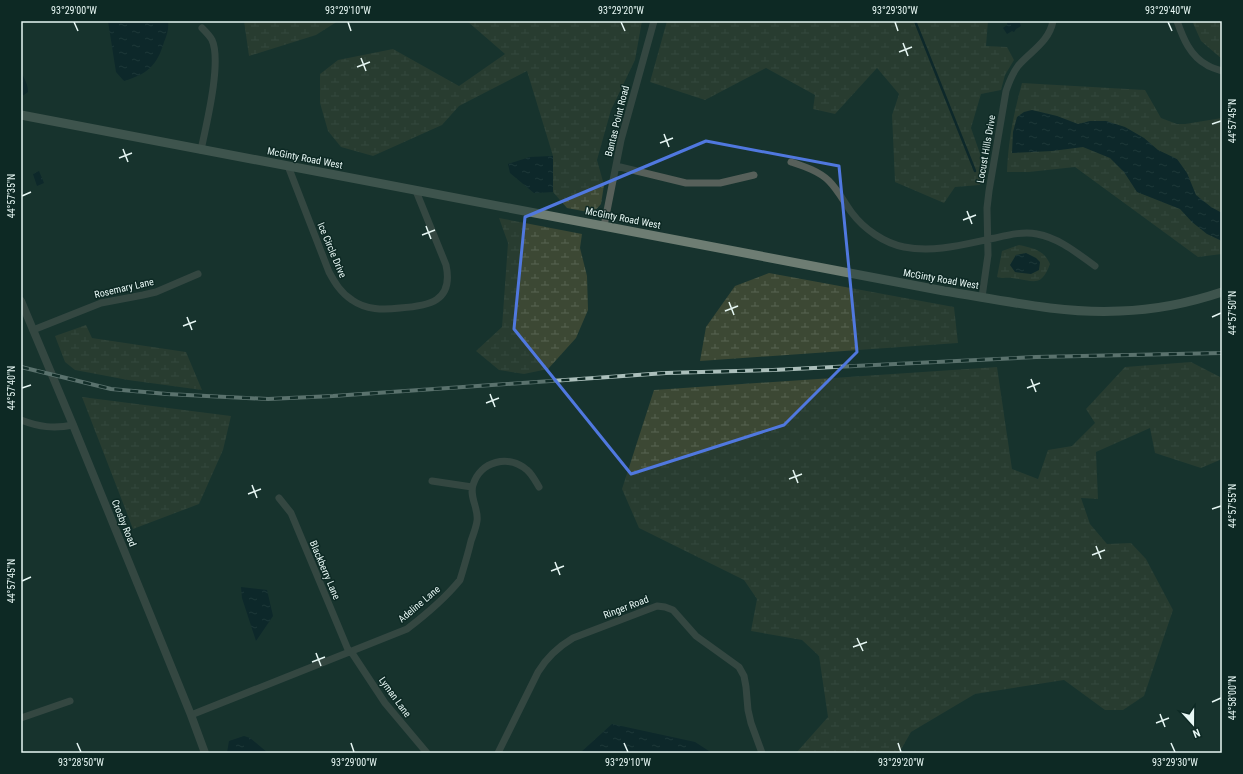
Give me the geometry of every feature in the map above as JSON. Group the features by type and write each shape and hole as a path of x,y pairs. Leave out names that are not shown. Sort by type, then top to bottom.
{"main road":[{"name":"McGinty Road West","path":"21,115 416,191 982,297 1050,308 1120,311 1156,308 1197,300 1222,292"}],"street":[{"name":"Bantas Point Road","path":"604,226 621,140 654,21"},
{"name":"Locust Hills Drive","path":"982,297 988,255 987,239 989,191 1008,85 1010,78 1019,65 1044,41 1053,21"},
{"path":"1177,21 1183,37 1193,54 1207,65 1222,71"},
{"path":"201,150 213,89 215,54 212,40 202,28"},
{"path":"791,162 806,167 828,180 852,214 864,226 880,238 898,245 930,250 1014,234 1036,233 1057,240 1095,266"},
{"name":"Ice Circle Drive","path":"288,166 329,272 335,283 343,293 353,301 376,309 420,307 429,305 437,300 447,284 448,275 446,266 416,191"},
{"path":"616,166 686,183 720,183 754,175"},
{"name":"Rosemary Lane","path":"33,330 101,303 149,294 198,274"},
{"name":"Crosby Road","path":"21,301 73,425 205,753"},
{"path":"21,420 43,427 64,427 73,425"},
{"path":"432,481 472,487 477,475 484,468 492,463 511,461 528,470 539,487"},
{"name":"Adeline Lane","path":"191,715 407,629 460,580 477,520 473,502 472,487"},
{"name":"Blackberry Lane","path":"278,498 290,513 349,652"},
{"name":"Ringer Road","path":"498,753 538,672 544,661 553,652 573,638 657,606 666,606 673,610 696,636 739,667 744,676 749,717 762,753"},
{"name":"Lyman Lane","path":"349,652 352,653 385,703 427,753"},
{"path":"21,718 70,701"}],"highlighted area":[{"path":"706,141 839,166 857,352 784,425 631,474 514,329 525,217"}],"green space":[{"path":"244,21 338,21 316,35 249,56"},
{"path":"467,21 642,21 635,60 611,110 597,160 604,185 601,204 593,213 567,208 553,192 553,156 527,71 459,106 442,125 373,156 341,147 328,131 320,103 320,74 338,60 393,49 459,86 505,54"},
{"path":"667,21 988,21 986,46 1007,47 1014,60 1005,75 1001,90 981,94 971,128 984,165 980,185 955,187 944,203 895,182 892,115 899,94 877,68 835,114 813,109 815,95 766,68 705,100 650,82"},
{"path":"1192,21 1222,21 1222,59 1201,41"},
{"path":"1022,83 1145,90 1161,118 1177,124 1222,118 1222,254 1198,257 1075,167 1029,172 1007,172 1012,127"},
{"path":"499,218 582,234 580,248 587,276 588,310 576,338 548,369 524,374 499,370 476,351 502,327 508,243"},
{"path":"1019,245 1038,250 1048,259 1050,264 1047,272 1040,280 1031,281 997,277 1002,251"},
{"path":"769,273 954,307 958,343 700,361 706,327 735,286"},
{"path":"86,325 92,338 186,352 202,390 128,380 75,370 65,362 55,336"},
{"path":"1191,362 1222,378 1222,459 1201,468 1155,453 1150,428 1096,452 1098,499 1081,498 1090,524 1107,544 1131,543 1146,559 1173,610 1144,696 1123,710 1105,710 1064,680 975,694 911,732 899,753 796,753 828,717 819,656 802,640 751,631 757,599 744,580 639,528 622,489 654,390 997,367 1012,469 1038,479 1048,450 1072,446 1095,423 1086,409 1125,367"},
{"path":"82,397 231,416 223,450 199,504 133,529"}],"water":[{"path":"108,21 168,21 168,32 158,57 150,68 139,75 124,81 116,72"},
{"path":"1007,21 1019,21 1021,26 1014,32 1012,31 1007,34 1003,28 1007,25"},
{"path":"21,68 28,92 21,97"},
{"path":"1032,110 1057,116 1078,124 1090,121 1106,121 1125,127 1144,138 1158,150 1177,159 1187,173 1196,195 1211,207 1222,213 1222,241 1207,234 1192,222 1180,209 1137,192 1124,172 1110,158 1083,147 1052,151 1012,153 1013,132 1017,117 1024,112"},
{"path":"553,156 553,192 534,193 510,173 508,164 530,157"},
{"path":"39,171 44,183 37,186 33,174"},
{"path":"1026,253 1036,258 1040,262 1039,270 1031,274 1015,272 1010,265 1016,255"},
{"path":"241,587 267,590 273,616 256,641 242,598"},
{"path":"612,724 695,742 712,753 580,753"},
{"path":"244,736 250,738 268,753 227,753 229,741"}],"waterway":[{"path":"915,21 975,171"}],"railway":[{"path":"21,367 111,389 167,394 268,399 333,396 666,373 773,370 1036,357 1222,353"}]}
